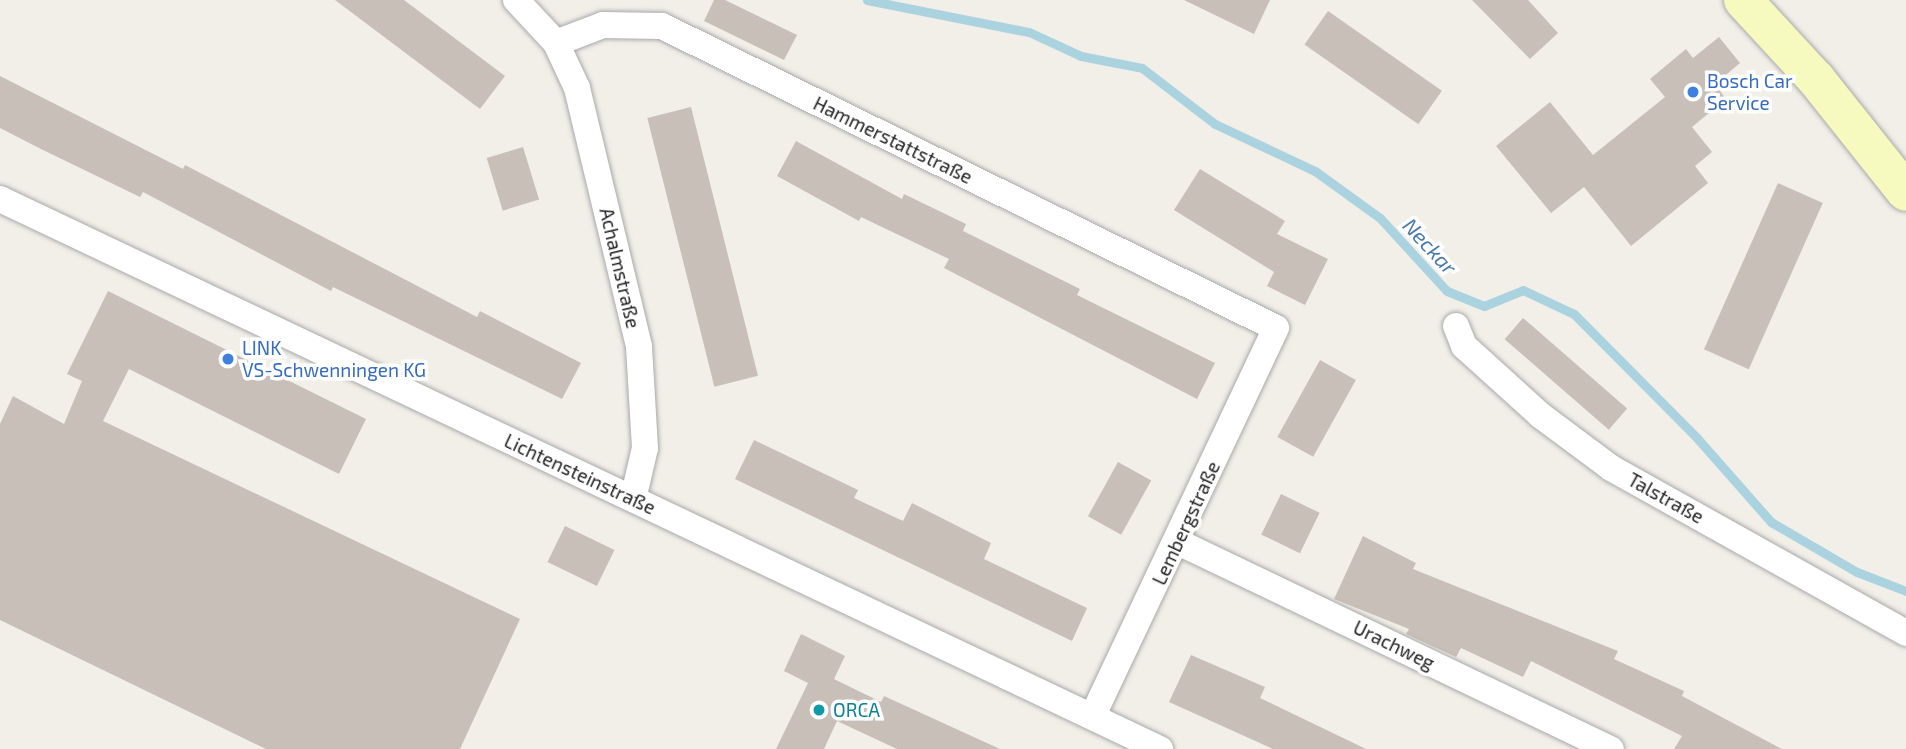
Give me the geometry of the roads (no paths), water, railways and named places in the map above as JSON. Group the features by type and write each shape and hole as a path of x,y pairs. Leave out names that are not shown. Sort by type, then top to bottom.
{"main road":[{"path":"1743,0 1816,79"},
{"path":"1762,0 1816,79 1906,192"}],"street":[{"path":"516,0 556,43"},
{"name":"Hammerstattstraße","path":"556,43 603,25 662,26 1276,328"},
{"name":"Achalmstraße","path":"556,43 577,88 639,347 645,448 633,499"},
{"name":"Lichtensteinstraße","path":"0,199 1160,749"},
{"name":"Talstraße","path":"1456,326 1464,346 1540,415 1611,467 1906,633"},
{"name":"Lembergstraße","path":"1093,716 1178,542 1276,328"},
{"name":"Urachweg","path":"1178,542 1611,749"}],"waterway":[{"name":"Neckar","path":"867,0 1029,32 1081,56 1142,68 1215,124 1315,171 1380,218 1447,291 1484,306 1523,290 1574,314 1697,438 1771,522 1857,572 1906,591"}],"place":[{"name":"Bosch Car Service","path":"1693,92"},
{"name":"LINK VS-Schwenningen KG","path":"228,359"},
{"name":"ORCA","path":"819,710"}]}
